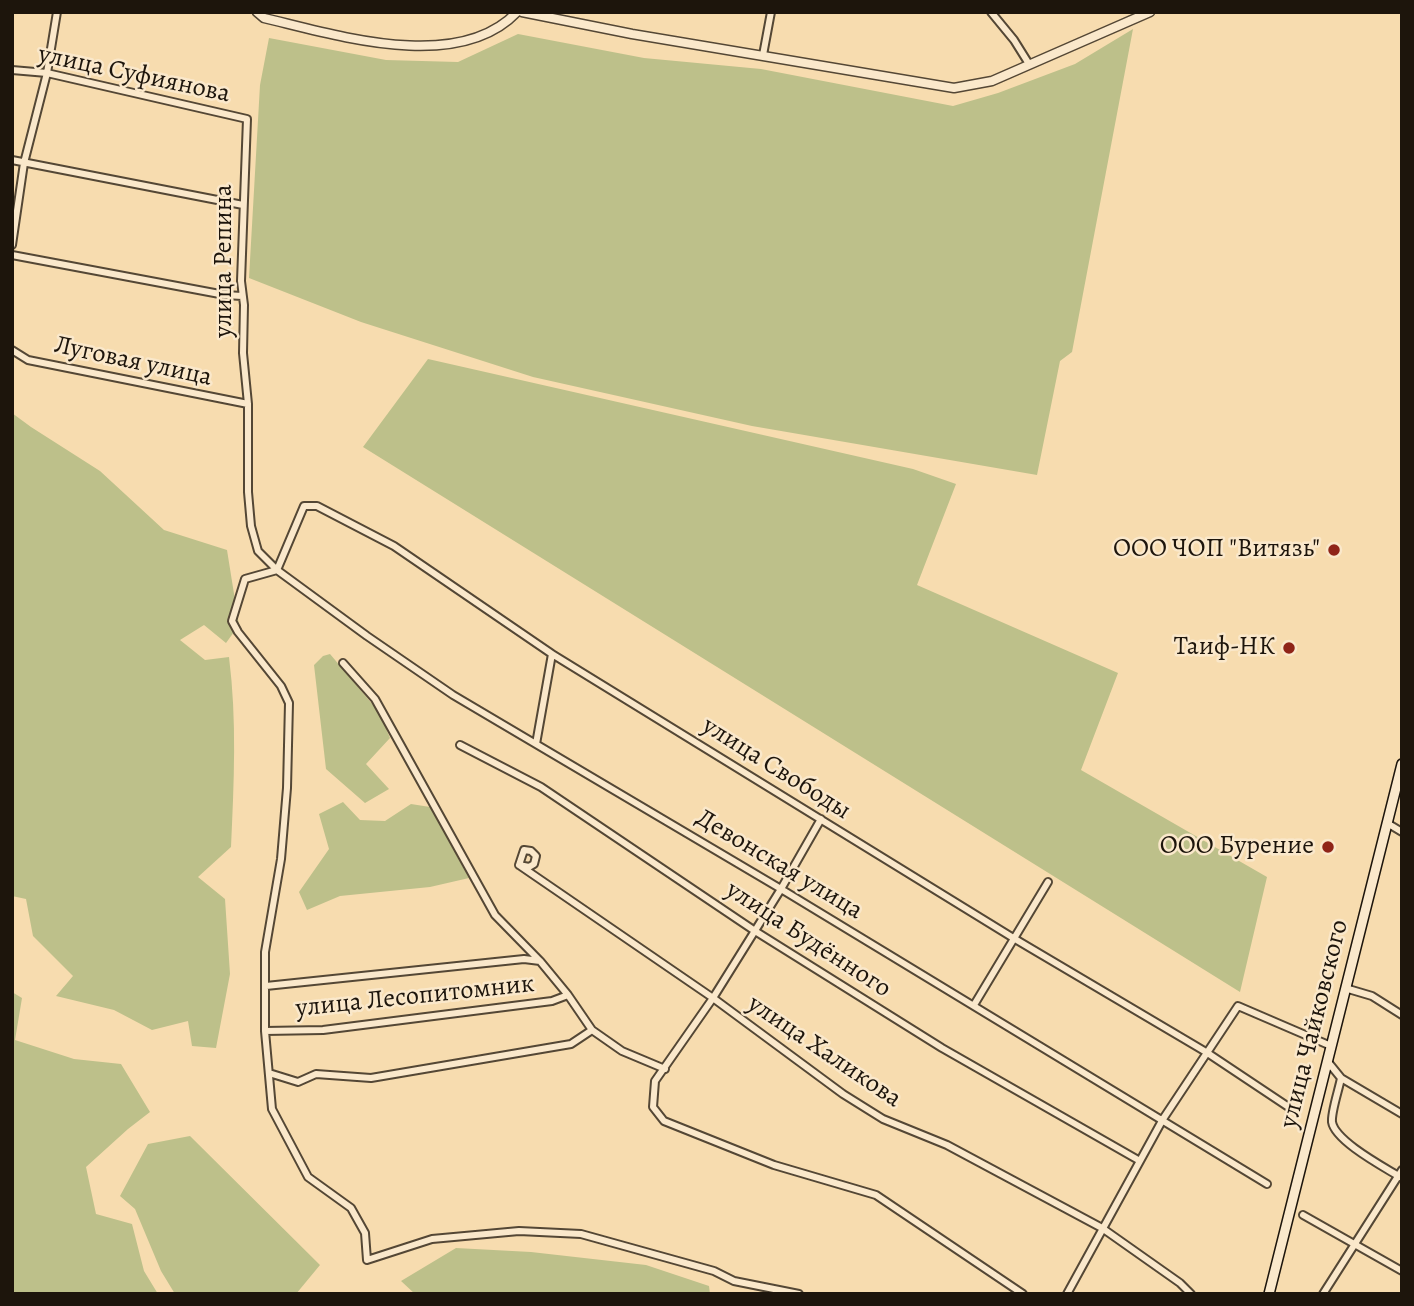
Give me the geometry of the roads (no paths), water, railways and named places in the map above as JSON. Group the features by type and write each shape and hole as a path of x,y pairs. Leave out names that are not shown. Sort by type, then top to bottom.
{"main road":[{"name":"улица Чайковского","path":"1269,1294 1402,764"}],"street":[{"path":"12,245 24,163 47,73 57,12"},
{"path":"257,12 264,18 343,37 405,45 455,43 485,36 520,12 632,34 954,88 992,81 1150,12"},
{"path":"763,55 771,12"},
{"path":"991,12 1000,21 1028,64"},
{"path":"999,12 1000,21"},
{"name":"улица Суфиянова","path":"12,70 47,73 247,118"},
{"name":"улица Репина","path":"247,118 240,281 248,404 248,492 251,526 258,551 277,570"},
{"path":"12,160 243,205"},
{"path":"12,255 242,296"},
{"name":"Луговая улица","path":"12,350 28,359 248,404"},
{"name":"улица Свободы","path":"277,570 304,506 317,506 394,546 552,654 1015,939 1206,1052 1287,1106"},
{"path":"277,570 245,579 232,621 237,632 281,686 289,704 287,788 281,859 265,952 265,1031 272,1109 308,1178 351,1208 365,1233 367,1259 432,1239 519,1231 581,1234 714,1271 734,1281 799,1294"},
{"name":"Девонская улица","path":"277,570 453,695 781,889 1267,1184"},
{"path":"537,744 552,654"},
{"path":"343,663 375,699 495,915 540,961 568,995 592,1031 622,1051 665,1069"},
{"name":"улица Будённого","path":"460,745 541,787 755,931 942,1048 1140,1161"},
{"path":"821,819 713,998 655,1081 653,1107 664,1121 774,1165 876,1195 1023,1294"},
{"path":"1387,823 1402,832"},
{"name":"улица Халикова","path":"519,865 713,998 843,1094 883,1119 947,1145 1102,1228 1180,1283 1191,1294"},
{"path":"974,1005 1048,882"},
{"path":"266,986 524,959 540,961"},
{"path":"1345,988 1372,996 1402,1015"},
{"name":"улица Лесопитомник","path":"265,1031 323,1030 552,1001 568,995"},
{"path":"1067,1294 1163,1119 1238,1006 1331,1045"},
{"path":"269,1073 298,1082 316,1074 371,1078 571,1044 592,1031"},
{"path":"1328,1062 1341,1078 1402,1114"},
{"path":"1323,1294 1401,1175 1352,1146 1336,1131 1332,1120 1341,1078"},
{"path":"1303,1215 1402,1271"}],"place":[{"name":"ООО ЧОП \"Витязь\"","path":"1334,550"},
{"name":"Таиф-НК","path":"1289,648"},
{"name":"ООО Бурение","path":"1328,847"}]}
